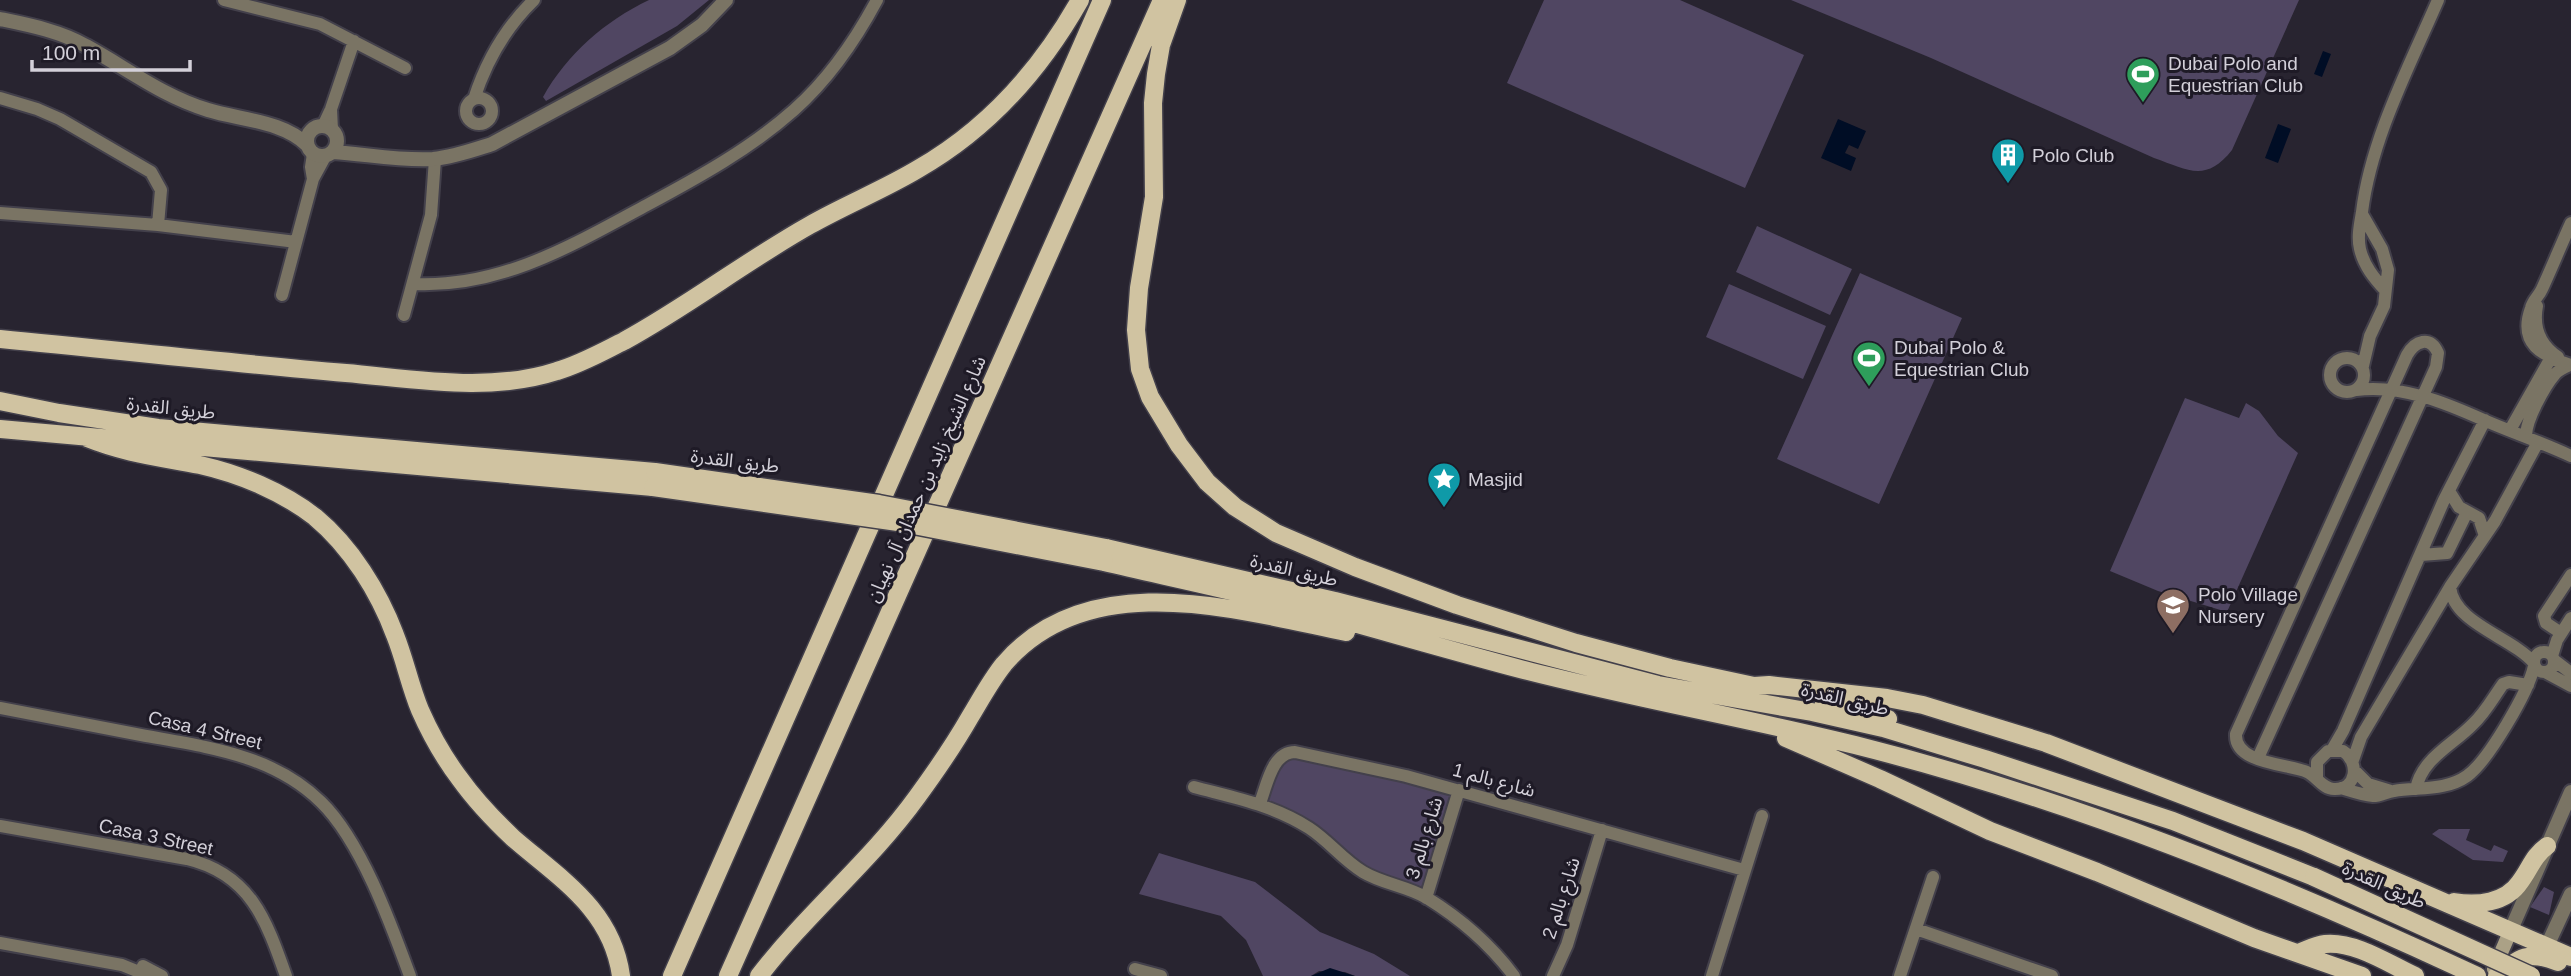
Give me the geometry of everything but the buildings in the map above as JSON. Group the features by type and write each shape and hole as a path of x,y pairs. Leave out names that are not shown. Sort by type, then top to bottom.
{"main road":[{"path":"0,340 281,368 471,382 511,381 559,371 640,332 787,239 918,169 957,144 994,113 1028,77 1061,32 1080,0"},
{"name":"شارع الشيخ زايد بن حمدان آل نهيان","path":"672,976 1102,0"},
{"name":"شارع الشيخ زايد بن حمدان آل نهيان","path":"728,976 1162,0"},
{"name":"طريق القدرة","path":"1177,0 1161,45 1155,80 1153,103 1156,178 1154,206 1139,288 1136,330 1140,369 1150,397 1179,445 1207,482 1235,507 1276,533 1355,566 1504,621 1576,643 1670,668 1754,686 1769,685 1887,698 1923,705 2002,728 2232,813 2438,898 2545,951 2571,957"},
{"name":"طريق القدرة","path":"0,401 158,428 654,480 1105,555 1335,601 1658,685 1860,723 1985,759 2173,821 2314,877 2532,976"},
{"name":"طريق القدرة","path":"0,429 87,438 654,480"},
{"path":"87,438 138,455 201,466 241,477 298,506 316,518 331,533 358,565 380,601 395,635 421,711 452,768 495,820 585,900 610,940 621,976"},
{"name":"طريق القدرة","path":"1105,555 1522,669 1855,746 2098,818 2302,898 2477,976"},
{"path":"760,976 791,936 898,823 935,772 1004,664 1027,642 1052,626 1080,614 1117,606 1184,602 1226,607 1377,638 1427,643"},
{"path":"1754,686 1860,709 1948,738 1985,759"},
{"name":"طريق القدرة","path":"1751,723 1990,831 2085,867 2262,941 2362,976"},
{"path":"2438,898 2475,904 2504,897 2515,888 2534,858 2547,846"},
{"path":"2491,976 2510,932"},
{"path":"2298,953 2323,944 2340,945 2364,952 2415,976"},
{"path":"2532,976 2545,951"},
{"path":"2545,951 2571,968"},
{"path":"2497,976 2519,960 2545,951"}],"street":[{"path":"224,0 320,24 405,68"},
{"path":"474,99 481,78 502,38 534,0"},
{"path":"0,19 38,27 74,40 139,79 183,101 232,117 386,158 435,159 463,154 492,144 611,81 670,48 702,25 726,0"},
{"path":"414,284 438,285 472,281 536,262 582,240 733,156 785,118 820,85 861,30 877,0"},
{"path":"2385,290 2372,276 2363,258 2359,236 2366,180 2375,148 2438,0"},
{"path":"282,295 313,179 311,167 323,142 354,41"},
{"path":"0,98 60,119 151,172 161,190 158,225"},
{"path":"404,315 431,215 435,159"},
{"path":"0,213 158,225 296,242"},
{"path":"2356,390 2364,371 2370,336 2382,314 2388,270 2382,248 2362,214"},
{"path":"2570,365 2552,356 2543,343 2537,328 2536,315 2539,295 2571,223"},
{"path":"2370,336 2331,368 2330,380 2341,391 2391,390 2465,409 2571,456"},
{"path":"2258,758 2439,359 2436,348 2426,342 2420,342 2411,348 2391,390 2236,734 2240,749 2258,758 2275,765 2293,767 2317,777 2327,787 2370,796 2446,785 2467,776 2476,768 2507,723 2571,618"},
{"path":"2526,436 2552,356"},
{"path":"2344,358 2355,359 2364,371 2391,390"},
{"path":"2510,430 2540,390 2555,374 2570,365"},
{"path":"2317,777 2315,769 2343,731 2440,510 2485,420"},
{"path":"2341,788 2348,785 2361,737 2450,587 2499,513 2538,442"},
{"path":"2449,491 2469,512 2485,536"},
{"path":"2440,510 2499,513"},
{"path":"2421,555 2447,553 2469,512"},
{"path":"2559,637 2546,623 2544,616 2571,575"},
{"path":"2450,587 2452,598 2464,615"},
{"path":"2434,614 2447,612 2464,615 2569,679"},
{"path":"2416,789 2420,775 2433,758 2474,723 2503,684 2509,682 2528,685"},
{"name":"Casa 4 Street","path":"0,708 229,752 273,767 300,783 323,803 357,852 410,976"},
{"path":"2293,767 2327,753 2343,751 2368,784 2391,791"},
{"name":"شارع بالم 1","path":"1260,803 1277,761 1290,752 1406,776 1744,870"},
{"path":"2433,758 2435,774 2446,785"},
{"path":"1194,787 1260,803 1311,830 1360,870 1426,898 1484,941 1514,976"},
{"name":"شارع بالم 3","path":"1426,898 1459,790"},
{"path":"2510,932 2571,792"},
{"path":"1712,976 1762,817"},
{"name":"Casa 3 Street","path":"0,826 187,859 224,872 240,884 252,899 272,938 286,976"},
{"name":"شارع بالم 2","path":"1553,976 1567,945 1602,830"},
{"path":"1900,976 1933,877"},
{"path":"2545,951 2571,894"},
{"path":"1916,929 2052,976"},
{"path":"0,943 148,968 162,976"},
{"path":"121,965 149,976"},
{"path":"1135,969 1161,976"}],"shaded area":[{"path":"649,0 709,0 677,26 546,101 543,97 553,81 588,40 617,18"},
{"path":"1544,0 1680,0 1804,55 1745,188 1507,83"},
{"name":"Dubai Polo and Equestrian Club","path":"1791,0 2299,0 2232,150 2214,167 2196,171 2154,158 1931,58"},
{"path":"1757,226 1852,269 1830,315 1736,272"},
{"name":"Dubai Polo & Equestrian Club","path":"1860,273 1962,318 1879,504 1777,459"},
{"path":"1729,284 1826,326 1803,379 1706,337"},
{"path":"2185,398 2239,418 2246,403 2259,411 2278,436 2298,453 2227,612 2158,591 2110,571"},
{"path":"1292,755 1453,791 1421,894 1383,879 1264,804 1278,766"},
{"path":"2439,829 2470,829 2466,840 2491,851 2494,845 2508,851 2503,862 2473,860 2432,834"},
{"path":"1159,853 1255,882 1320,932 1374,954 1410,976 1355,976 1345,972 1319,971 1311,976 1263,976 1246,940 1221,916 1139,894"},
{"path":"2544,887 2554,892 2549,915 2530,907"}],"water":[{"path":"2323,51 2331,54 2322,77 2314,74"},
{"path":"1838,119 1866,131 1858,149 1849,145 1845,153 1856,158 1851,171 1821,158"},
{"path":"2278,124 2291,129 2278,163 2265,158"},
{"path":"1330,968 1355,976 1311,976"}],"place":[{"name":"Dubai Polo and Equestrian Club","path":"2143,104"},
{"name":"Polo Club","path":"2008,185"},
{"name":"Dubai Polo & Equestrian Club","path":"1869,388"},
{"name":"Masjid","path":"1444,509"},
{"name":"Polo Village Nursery","path":"2173,635"}]}
